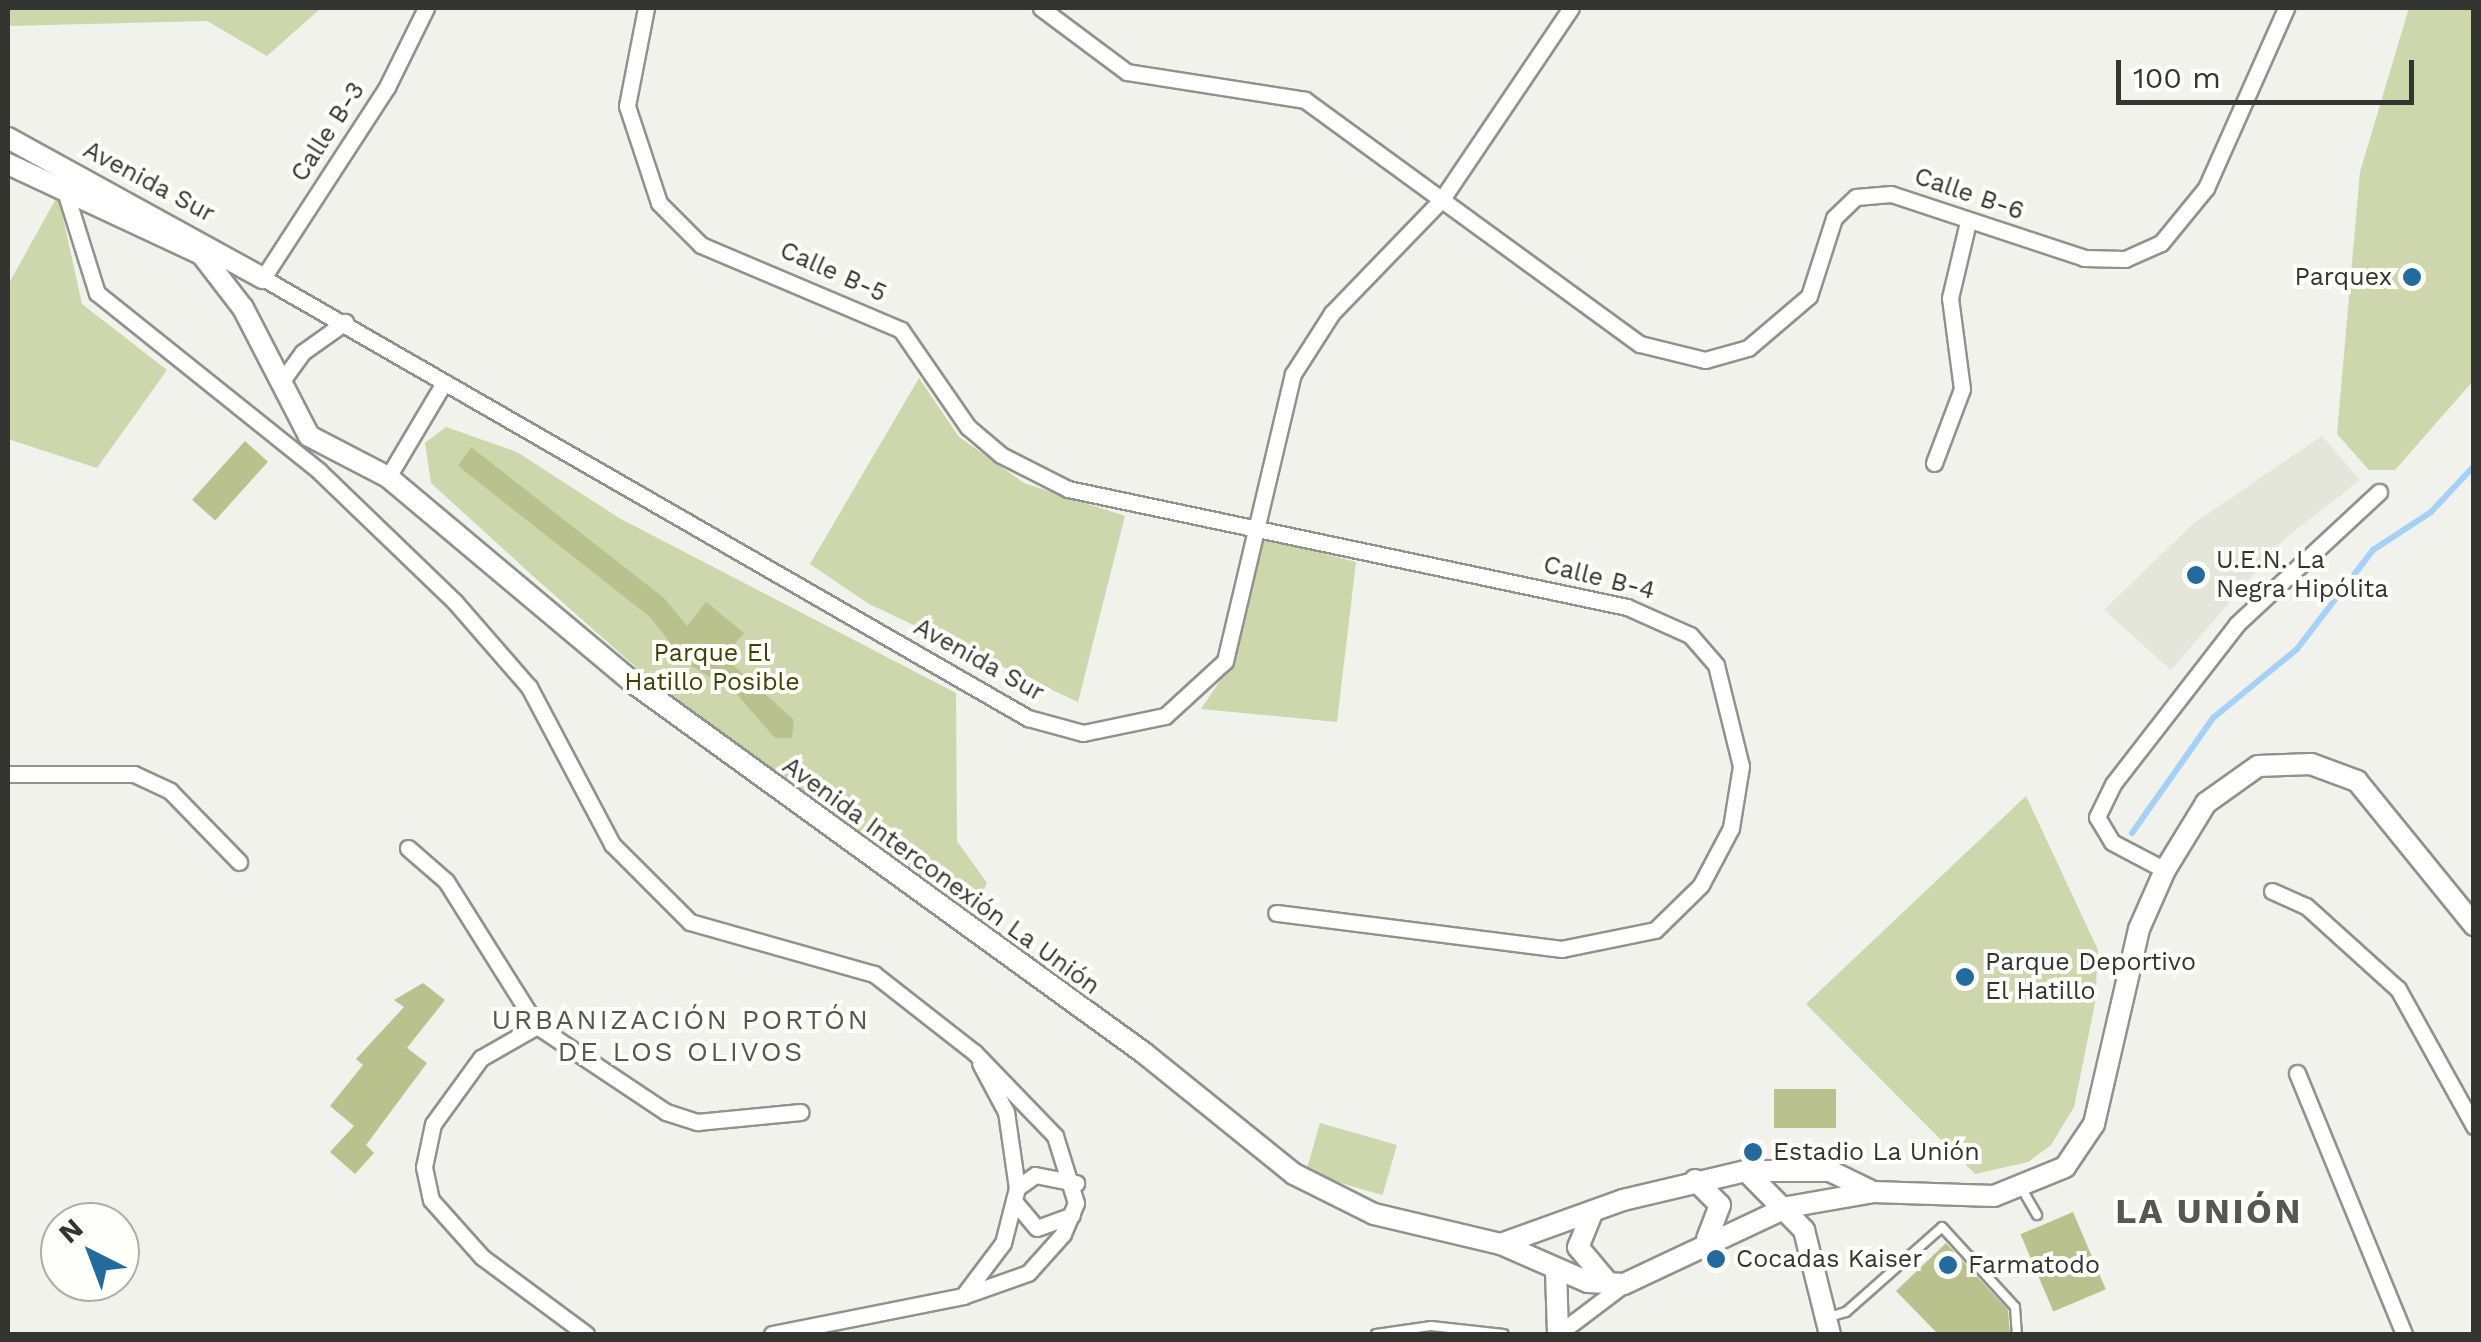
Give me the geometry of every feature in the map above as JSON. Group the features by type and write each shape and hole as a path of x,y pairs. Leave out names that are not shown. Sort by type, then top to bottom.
{"street":[{"name":"Calle B-3","path":"264,278 387,87 426,8"},
{"name":"Calle B-5","path":"646,8 627,106 636,152 659,204 701,245 900,330 968,427 1032,473 1068,489 1256,527"},
{"path":"1040,8 1126,72 1306,100 1442,200"},
{"name":"Avenida Sur","path":"8,138 345,322 442,386 1057,730 1142,724 1189,702 1226,661 1282,407 1307,347 1442,200 1570,8"},
{"name":"Calle B-6","path":"1442,200 1640,344 1704,360 1748,348 1810,296 1834,218 1856,197 1891,194 2084,258 2125,259 2160,243 2206,188 2286,8"},
{"name":"Avenida Sur","path":"8,164 202,255 264,278"},
{"path":"64,188 97,293 319,471 456,602 530,687 612,844 690,922 874,974 974,1052 1055,1136 1076,1183 1072,1214 1028,1273 963,1296 772,1334"},
{"path":"1934,463 1962,389 1950,298 1968,222"},
{"name":"Avenida Sur","path":"202,255 243,308 309,436 388,477"},
{"path":"280,382 303,352 345,322"},
{"path":"388,477 442,386"},
{"name":"Avenida Interconexión La Unión","path":"388,477 634,684 1144,1054 1294,1174 1374,1214 1502,1244 1556,1270 1617,1284"},
{"path":"2165,870 2112,842 2097,818 2113,784 2237,624 2379,492"},
{"name":"Calle B-4","path":"1256,527 1661,620 1716,665 1741,766 1731,828 1701,886 1655,930 1628,940 1562,950 1276,913"},
{"path":"1558,1334 1617,1284 1708,1239 1788,1207 1872,1192 1966,1199 2022,1189 2064,1167 2094,1124 2139,929 2165,870 2206,803 2239,775 2275,762 2311,764 2370,792 2474,925"},
{"path":"8,774 134,774 170,791 238,862"},
{"path":"408,848 446,881 538,1026 666,1112 697,1122 801,1112"},
{"path":"2272,892 2319,916 2398,989 2474,1126"},
{"path":"538,1026 509,1036 456,1089 433,1124 424,1167 431,1200 482,1257 586,1334"},
{"path":"963,1296 1003,1244 1016,1194 1006,1112 974,1052"},
{"path":"2297,1073 2404,1334"},
{"path":"1502,1244 1695,1180 1746,1171 1830,1171 1872,1192"},
{"path":"1746,1171 1788,1207 1804,1230 1826,1327"},
{"path":"1016,1194 1034,1175 1076,1183"},
{"path":"1695,1180 1720,1204 1708,1239"},
{"path":"1016,1194 1037,1228 1072,1214"},
{"path":"1592,1213 1578,1247 1617,1284"},
{"path":"1556,1270 1558,1334"}],"lane":[{"path":"2022,1189 2037,1215"},
{"path":"1826,1327 1935,1227 2015,1307 2017,1334"},
{"path":"1376,1334 1431,1326 1504,1334"}],"shaded area":[{"name":"U.E.N. La Negra Hipólita","path":"2322,436 2360,480 2283,540 2171,670 2104,610 2194,523"}],"green space":[{"path":"8,8 321,8 267,56 207,21 8,26"},
{"name":"Parquex","path":"2409,8 2473,8 2473,381 2395,470 2369,470 2337,434 2360,172"},
{"path":"58,195 82,304 167,370 97,468 8,439 8,285"},
{"path":"919,378 959,437 1024,483 1125,516 1078,702 869,604 810,564"},
{"name":"Parque El Hatillo Posible","path":"446,427 517,452 619,518 956,693 957,841 987,883 974,911 674,701 431,483 425,443"},
{"path":"1263,538 1356,562 1337,722 1201,709 1232,663"},
{"name":"Parque Deportivo El Hatillo","path":"2026,796 2098,950 2095,1003 2074,1107 2051,1145 2028,1162 1975,1174 1806,1004"},
{"path":"1320,1123 1397,1145 1383,1195 1306,1173"}],"building":[{"path":"245,441 268,462 215,520 192,500"},
{"path":"471,447 664,598 687,626 706,602 744,633 724,657 794,720 792,738 775,738 734,691 686,663 650,617 458,466"},
{"path":"423,983 445,1000 407,1048 427,1063 366,1145 374,1153 355,1174 330,1152 354,1126 330,1106 363,1065 356,1059 404,1007 394,1000"},
{"path":"1774,1089 1836,1089 1836,1128 1774,1128"},
{"path":"2073,1212 2106,1289 2053,1312 2021,1234"},
{"name":"Farmatodo","path":"1946,1243 2008,1310 2010,1334 1938,1334 1896,1291"}],"waterway":[{"path":"2132,833 2213,718 2297,649 2373,550 2431,512 2474,466"}],"place":[{"name":"Parquex","path":"2412,277"},
{"name":"U.E.N. La Negra Hipólita","path":"2196,575"},
{"name":"Parque Deportivo El Hatillo","path":"1965,977"},
{"name":"Estadio La Unión","path":"1753,1152"},
{"name":"Cocadas Kaiser","path":"1716,1259"},
{"name":"Farmatodo","path":"1948,1265"}],"district":[{"name":"URBANIZACIÓN PORTÓN DE LOS OLIVOS","path":"681,1036"},
{"name":"LA UNIÓN","path":"2209,1211"}]}
